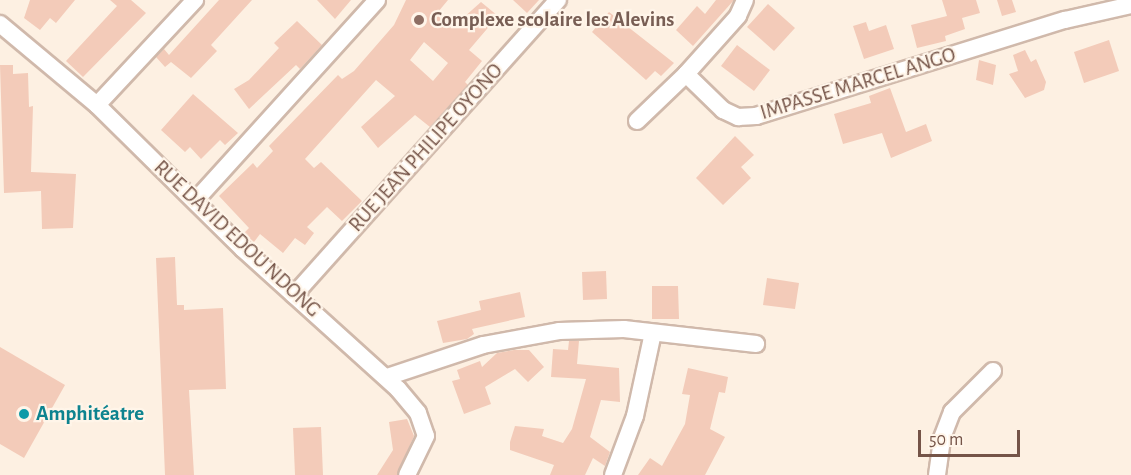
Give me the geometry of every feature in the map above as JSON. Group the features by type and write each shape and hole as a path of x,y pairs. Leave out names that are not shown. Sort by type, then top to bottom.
{"street":[{"path":"97,105 195,0"},
{"path":"195,201 377,0"},
{"name":"RUE JEAN PHILIPE OYONO","path":"294,295 558,0"},
{"path":"637,121 686,74 738,16 745,0"},
{"name":"IMPASSE MARCEL ANGO","path":"686,74 723,110 738,117 756,116 1065,21 1131,5"},
{"name":"RUE DAVID EDOU NDONG","path":"0,24 97,105 294,295 387,377 424,424 422,448 407,475"},
{"path":"387,377 521,335 595,329 756,344"},
{"path":"614,475 635,416 653,333"},
{"path":"936,475 942,438 952,412 993,371"}],"building":[{"path":"30,0 75,0 56,23 50,18 40,30 24,18"},
{"path":"110,0 131,0 146,13 83,77 66,61 117,6"},
{"path":"219,0 252,0 211,45 217,51 191,78 171,62 165,67 156,57 164,49 169,55"},
{"path":"317,0 351,0 335,19"},
{"path":"406,0 448,0 438,12 454,26 481,2 498,16 469,50 482,61 465,82 468,85 430,127 415,115 378,148 361,127 395,96 376,80 305,159 314,168 321,162 362,201 342,221 327,207 307,227 314,233 305,245 295,238 283,253 260,234 254,242 244,233 249,228 219,196 253,163 257,168 273,151 269,146 338,75 342,79 354,71 394,25","holes":["424,42 448,63 433,81 410,60"]},
{"path":"513,0 539,0 527,13"},
{"path":"716,0 734,0 693,46 676,30 697,6 705,14"},
{"path":"942,0 976,0 980,13 962,18 965,29 945,36 946,41 917,48 911,25 947,16"},
{"path":"997,0 1012,0 1016,12 1002,16"},
{"path":"768,4 795,28 774,51 747,27"},
{"path":"609,12 674,63 661,76 655,71 646,80 592,32"},
{"path":"297,21 322,45 300,69 296,65 249,109 234,89 249,80 279,48 274,43"},
{"path":"866,22 869,31 886,25 894,49 864,59 853,26"},
{"path":"1109,40 1119,71 1084,83 1074,52"},
{"path":"737,45 770,70 754,91 721,66"},
{"path":"1025,50 1031,62 1036,59 1046,82 1044,90 1025,98 1009,74 1018,71 1013,55"},
{"path":"979,60 996,65 993,85 976,80"},
{"path":"0,65 13,65 13,74 28,73 29,107 33,106 31,172 76,174 73,228 42,229 41,191 4,193"},
{"path":"890,88 906,132 926,124 932,141 891,158 882,133 843,144 834,114 871,103 869,96"},
{"path":"193,94 238,133 225,145 220,140 201,159 190,147 185,152 161,130"},
{"path":"735,136 754,155 741,167 751,178 723,205 696,178"},
{"path":"175,257 177,305 184,305 184,310 223,308 226,389 189,390 194,475 165,475 156,258"},
{"path":"606,271 607,299 583,300 582,272"},
{"path":"767,278 799,283 795,309 763,305"},
{"path":"652,286 678,286 679,319 652,319"},
{"path":"520,292 525,317 472,329 474,334 467,339 443,343 437,321 481,310 479,301"},
{"path":"569,341 579,341 577,364 619,368 620,402 601,400 590,437 610,452 605,466 593,458 585,475 550,475 554,465 510,450 510,442 515,426 544,429 542,436 563,443 572,429 586,379 551,377 553,349 568,350"},
{"name":"Amphitéatre","path":"0,347 65,385 24,458 0,444"},
{"path":"529,350 544,367 528,382 515,369 485,387 491,404 464,414 452,381 460,379 457,370 480,361 482,367 497,353"},
{"path":"688,368 728,377 725,393 719,392 710,429 725,437 705,475 638,475 650,458 662,466 685,424 690,395 682,394"},
{"path":"407,419 414,436 397,475 377,475 393,450 389,422"},
{"path":"321,427 323,475 295,475 293,428"}],"place":[{"name":"Complexe scolaire les Alevins","path":"419,20"},
{"name":"Amphitéatre","path":"24,414"}]}
